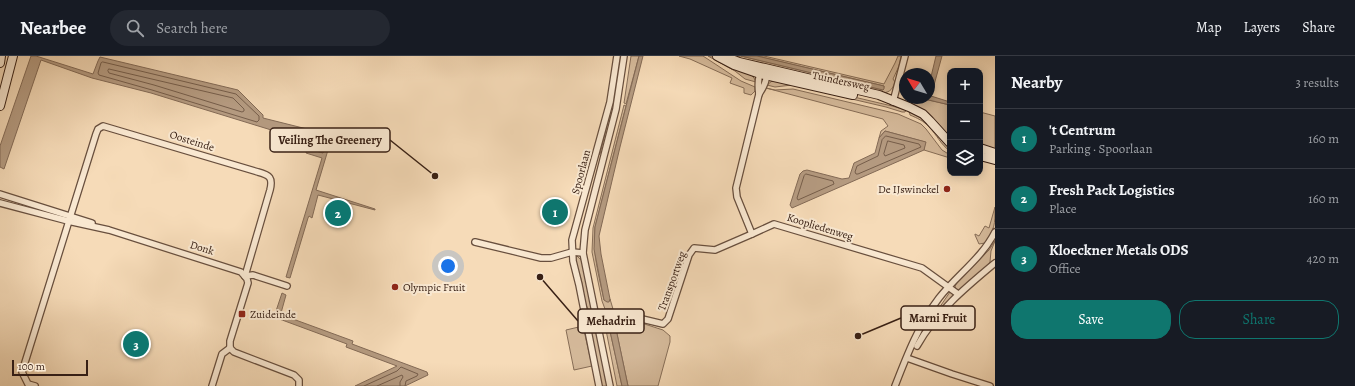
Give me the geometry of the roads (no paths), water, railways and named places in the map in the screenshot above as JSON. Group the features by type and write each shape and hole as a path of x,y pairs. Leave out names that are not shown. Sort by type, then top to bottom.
{"main road":[{"path":"0,63 2,56"},
{"path":"0,106 13,56"},
{"name":"Tuindersweg","path":"717,56 734,66 879,95 923,114 946,136"},
{"name":"Tuindersweg","path":"724,56 764,72"},
{"path":"983,149 995,153"},
{"path":"983,157 995,160"}],"street":[{"name":"Spoorlaan","path":"599,386 572,252 572,240 610,102 617,56"},
{"name":"Spoorlaan","path":"610,386 584,254 585,230 616,108 624,56"},
{"path":"893,102 905,56"},
{"path":"752,234 737,197 736,188 759,94 758,84 764,72"},
{"name":"Oosteinde","path":"69,218 96,134 98,129 103,126 264,173 271,179 271,184 245,276"},
{"name":"Donk","path":"0,194 69,218 234,269 241,272 245,276 253,275 288,286"},
{"name":"Donk","path":"0,203 69,218"},
{"path":"35,386 28,384 22,372 69,218"},
{"name":"Koopliedenweg","path":"752,234 774,224 922,268 958,294"},
{"path":"895,386 914,339 925,319 948,287 987,246 995,232"},
{"name":"Transportweg","path":"586,318 621,314 663,324 668,319 689,255 694,248 715,250 752,234"},
{"path":"475,242 541,258 552,258 572,252 584,254"},
{"path":"917,346 922,336 937,316 958,294 995,263"},
{"path":"245,276 248,283 230,341 230,348 234,352 294,375 299,380 298,386"},
{"path":"212,386 222,354 230,348"},
{"path":"907,358 947,373 990,386"}],"water":[{"path":"31,56 36,56 93,74 100,57 238,90 263,115 263,118 311,130 326,145 328,150 316,190 375,210 318,195 312,218 309,216 308,218 290,278 286,277 322,158 306,153 308,144 307,141 151,93 92,78 41,60 4,169 0,167 0,146"},
{"path":"639,56 643,56 599,236 610,299 609,302 607,302 604,300 594,249 595,227"},
{"path":"741,56 757,56 884,86 884,89 883,90"},
{"path":"936,56 942,56 935,81 935,68 933,68"},
{"path":"935,97 947,101 947,104 935,102"},
{"path":"885,131 926,142 924,150 792,208 790,205 800,174 803,171 807,170 842,179 849,178 854,163 875,153 879,138"},
{"path":"282,293 286,295 281,313 282,315 353,341 352,344 427,372 428,375 405,386 355,386 397,366 346,347 347,344 274,317"},
{"path":"612,327 615,327 616,329 628,386 622,386 610,331"}],"place":[{"name":"Veiling The Greenery","path":"435,176"},
{"name":"De IJswinckel","path":"947,189"},
{"name":"'t Centrum","path":"555,212"},
{"name":"Fresh Pack Logistics","path":"338,213"},
{"name":"Mehadrin","path":"540,277"},
{"name":"Olympic Fruit","path":"395,287"},
{"name":"Zuideinde","path":"242,314"},
{"name":"Marni Fruit","path":"858,336"},
{"name":"Kloeckner Metals ODS","path":"136,344"}]}
